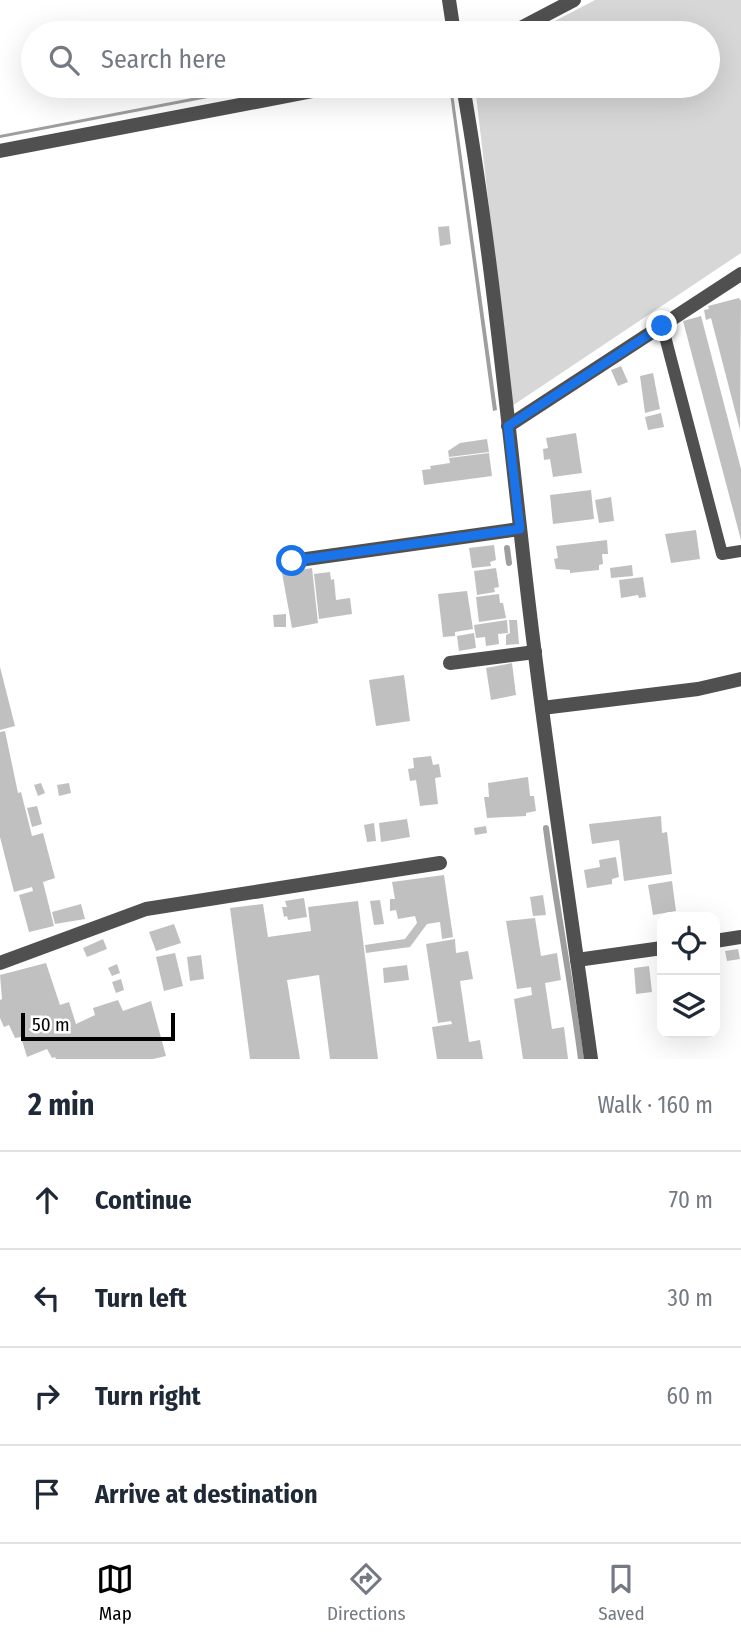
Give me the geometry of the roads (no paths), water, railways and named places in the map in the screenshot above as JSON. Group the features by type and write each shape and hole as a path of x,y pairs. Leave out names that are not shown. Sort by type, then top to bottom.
{"street":[{"path":"449,0 452,21"},
{"path":"534,21 574,0"},
{"path":"0,151 276,98"},
{"path":"465,98 481,189 542,708 569,917 591,1059"},
{"path":"508,426 741,274"},
{"path":"292,561 520,529"},
{"path":"450,663 535,652"},
{"path":"542,708 698,689 741,679"},
{"path":"0,963 146,909 440,863"},
{"path":"720,940 741,937"},
{"path":"577,960 657,949"}],"lane":[{"path":"662,326 722,554 741,551"}],"waterway":[{"path":"507,548 509,563"},
{"path":"546,828 581,1059"}]}
